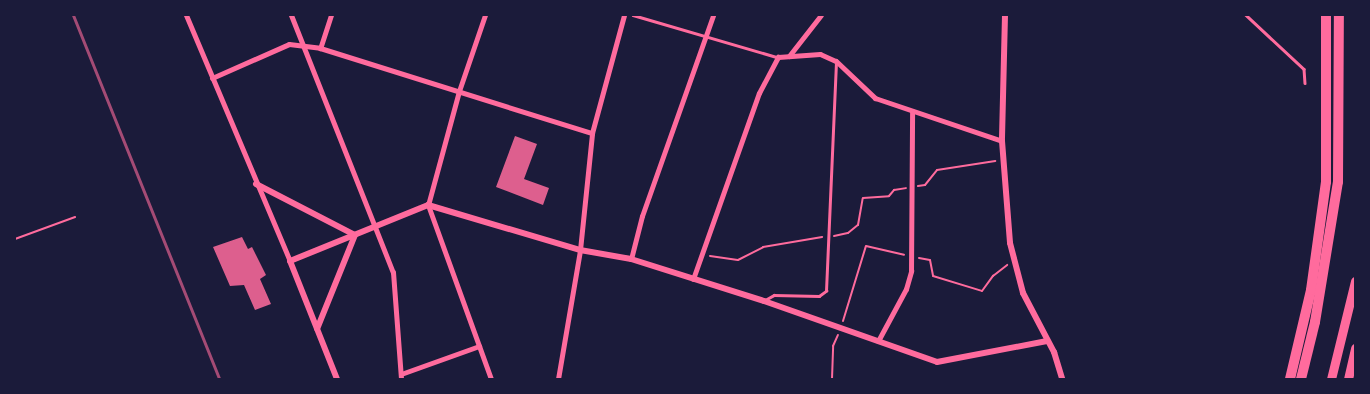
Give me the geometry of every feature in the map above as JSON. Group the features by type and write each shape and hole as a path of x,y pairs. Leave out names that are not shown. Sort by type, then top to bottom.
{"highway":[{"path":"1290,379 1311,290 1326,182 1326,15"},
{"path":"1301,379 1315,322 1338,182 1339,15"},
{"path":"1332,379 1355,281"},
{"path":"1348,379 1355,348"}],"street":[{"path":"186,15 290,261 337,379"},
{"path":"291,15 376,226 395,285 401,376 479,346"},
{"path":"320,48 331,15"},
{"path":"485,15 460,91 428,205 491,379"},
{"path":"558,379 580,250 592,133 624,15"},
{"path":"631,259 642,216 707,37 713,15"},
{"path":"789,56 821,15"},
{"path":"1005,15 1002,141 1013,260 1023,293 1047,341 1062,379"},
{"path":"212,78 290,44 302,43 592,133"},
{"path":"693,279 759,93 778,57 820,54 836,61 875,98 1002,141"},
{"path":"878,341 906,289 911,271 912,111"},
{"path":"256,184 355,235"},
{"path":"290,261 428,205 580,250 631,259 764,300 937,362 1047,341"},
{"path":"317,329 355,235"}],"lane":[{"path":"633,15 778,57"},
{"path":"1246,15 1304,69 1304,83"},
{"path":"764,300 774,295 819,296 826,290 836,61"}],"path":[{"path":"703,254 724,260 738,260 763,247 848,233 858,225 863,198 889,196 894,190 926,185 937,170 1003,159"},
{"path":"15,239 75,217"},
{"path":"832,379 834,346 841,328"}],"building":[{"path":"515,136 537,144 524,179 549,188 543,205 496,187"},
{"path":"242,237 248,249 252,247 266,275 260,279 271,304 255,310 244,285 230,286 213,247"}],"railway":[{"path":"73,15 219,379"}]}
